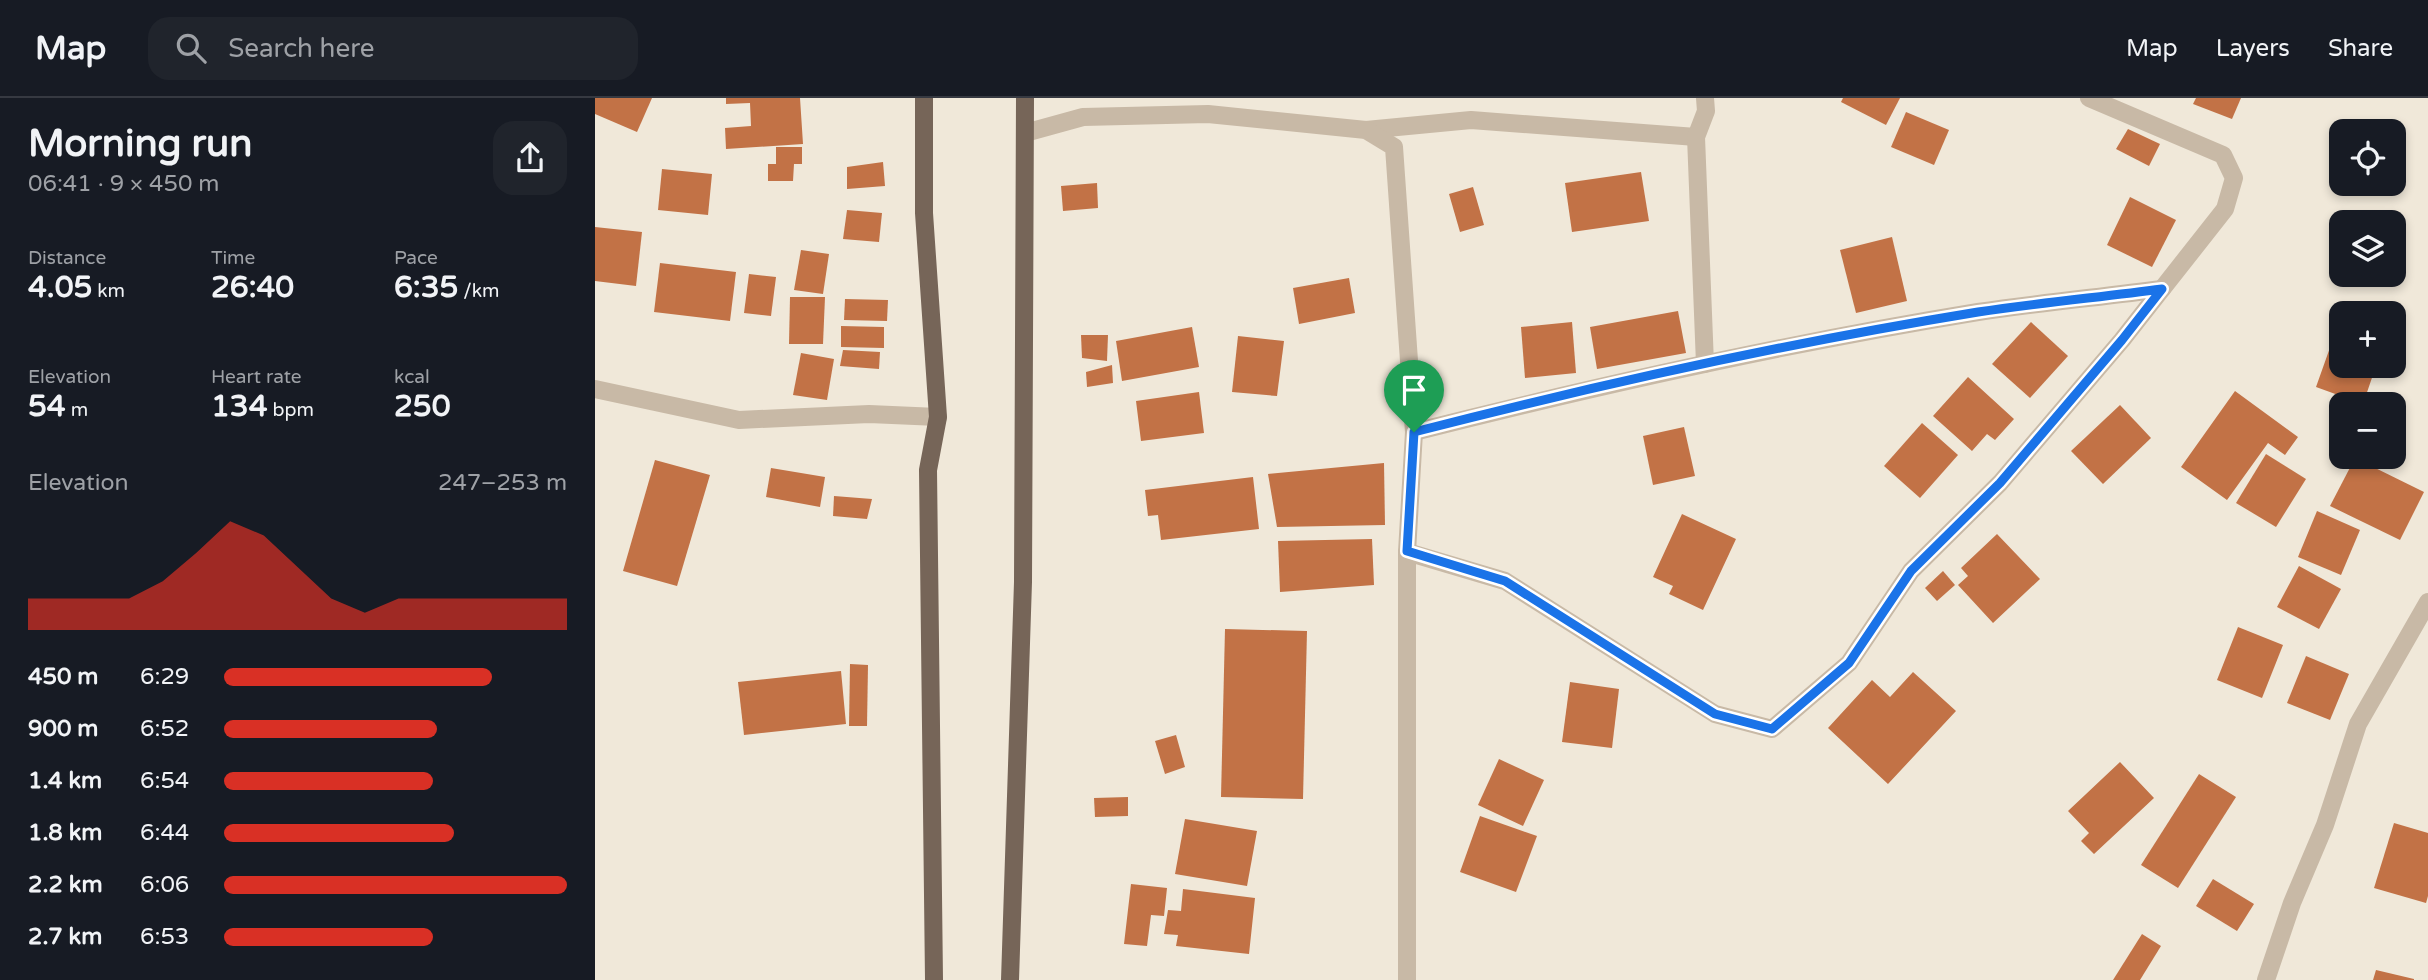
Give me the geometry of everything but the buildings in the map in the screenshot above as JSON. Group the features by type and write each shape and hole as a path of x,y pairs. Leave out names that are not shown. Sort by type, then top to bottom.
{"main road":[{"path":"924,98 924,213 938,417 928,470 934,980"},
{"path":"1010,980 1023,582 1025,98"}],"street":[{"path":"1705,98 1706,111 1696,137 1705,364"},
{"path":"1407,551 1505,581 1715,714 1772,729 1849,663 1911,571 2000,483 2122,340 2225,209 2234,178 2224,155 2089,98"},
{"path":"1025,133 1083,117 1208,114 1366,130 1471,120 1696,137"},
{"path":"1366,130 1394,147 1414,432 1407,551 1406,980"},
{"path":"1414,432 1534,401 1791,345 1980,312 2162,289"},
{"path":"595,390 739,420 869,414 938,417"},
{"path":"2266,980 2292,903 2325,825 2358,724 2428,602"}],"route":[{"path":"2162,289 2000,483 1911,571 1849,663 1772,729 1715,714 1505,581 1407,551 1414,432 1534,401 1791,345 1980,312 2162,289"}]}
